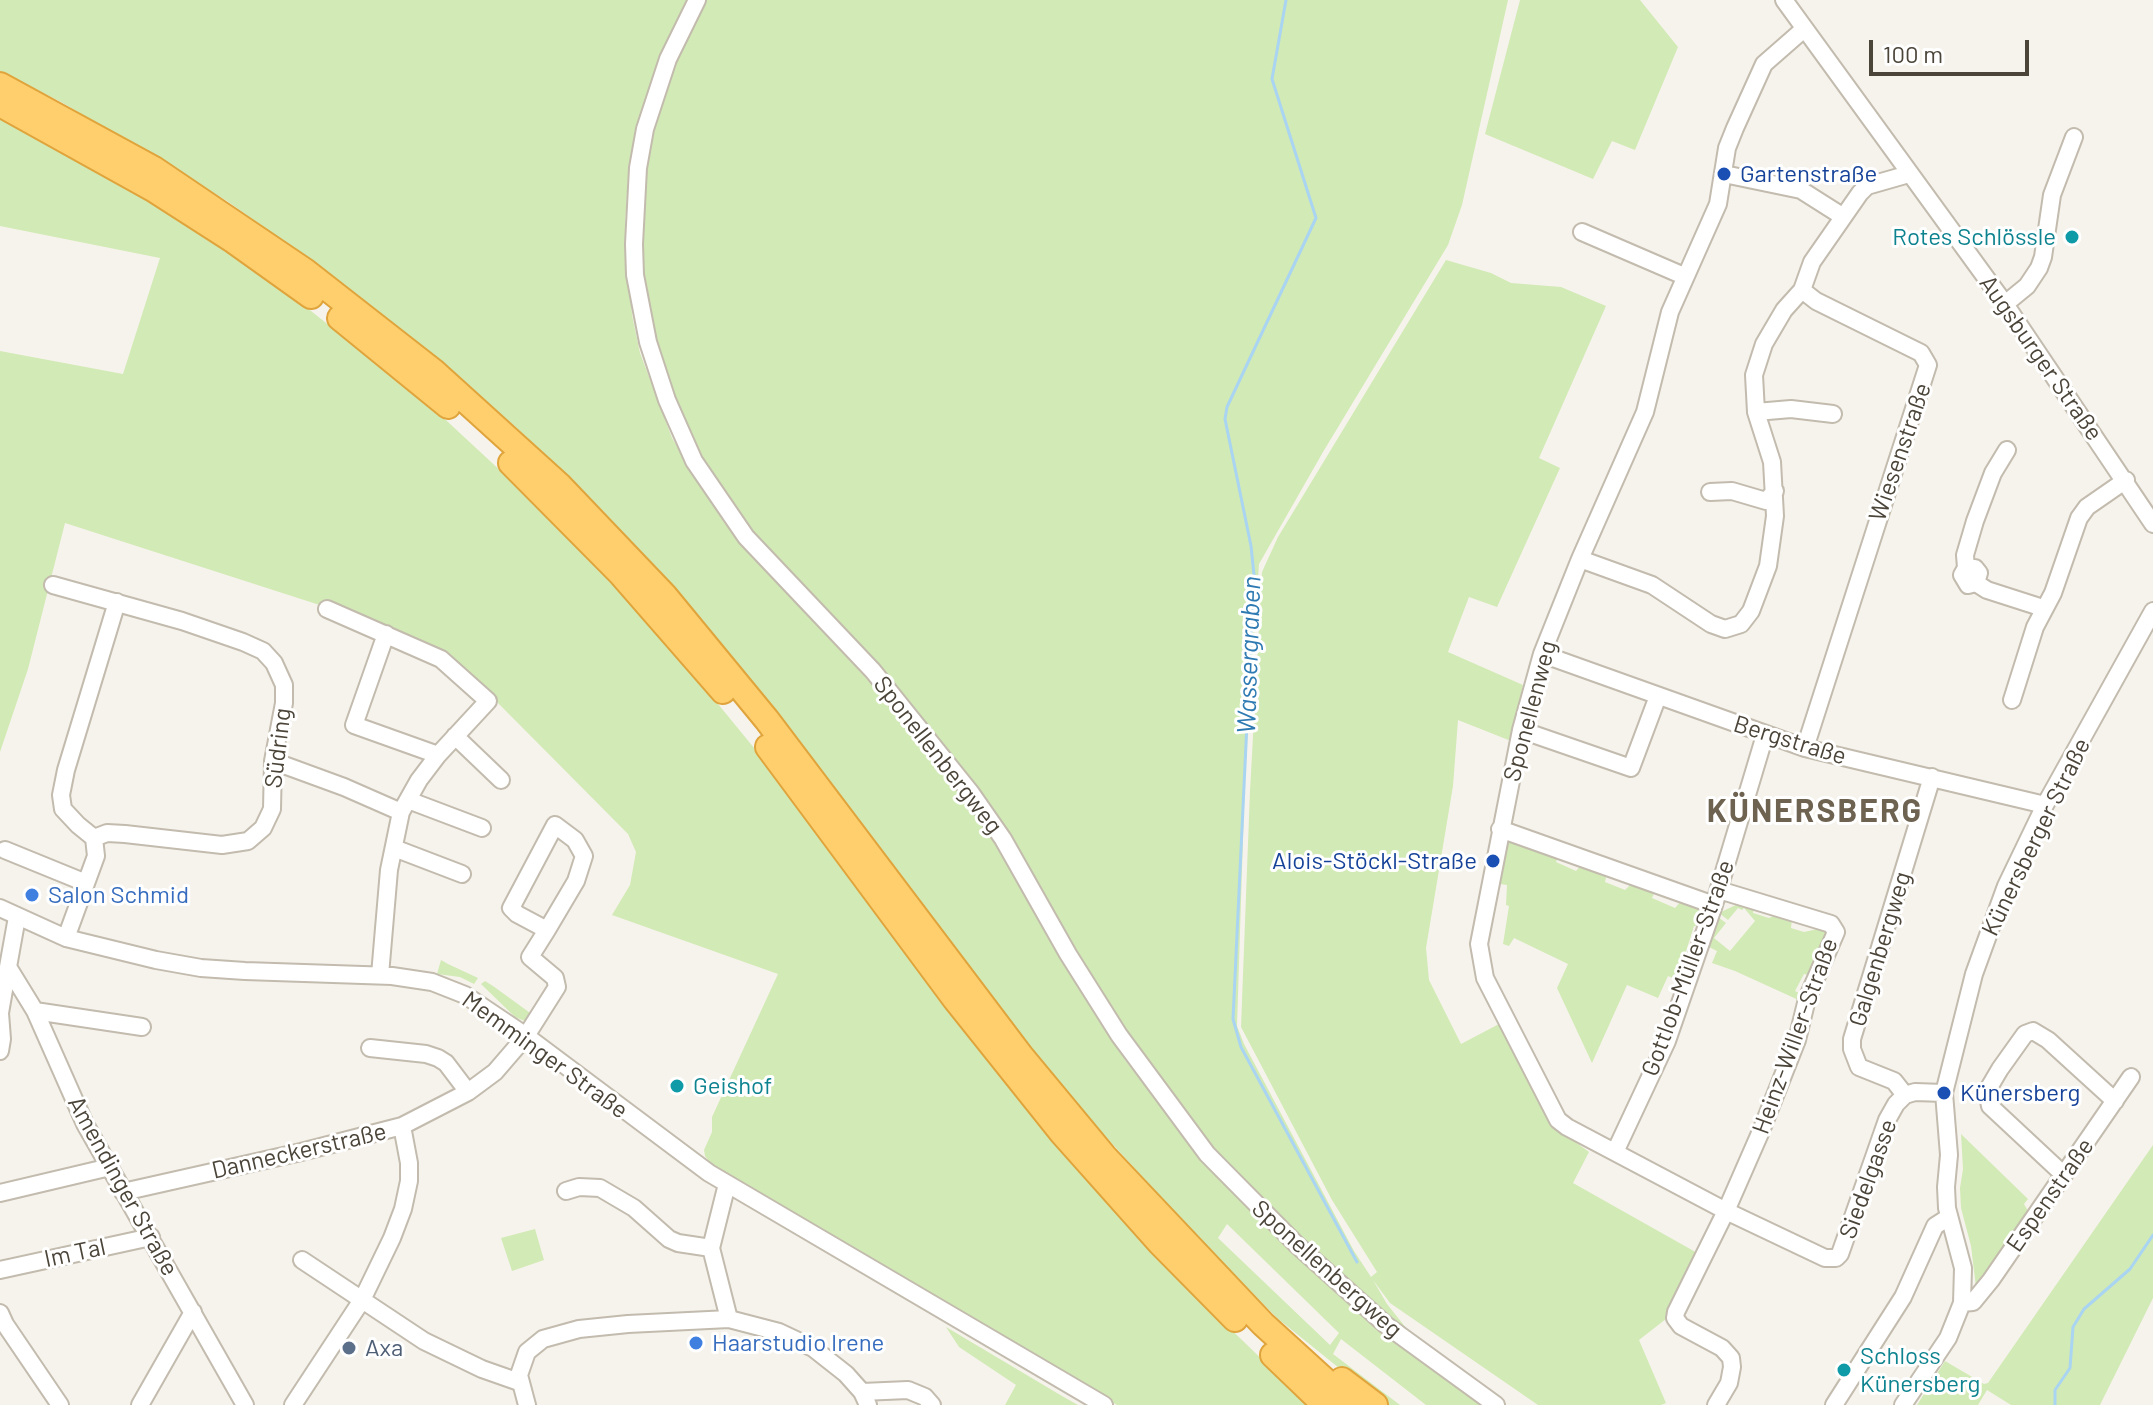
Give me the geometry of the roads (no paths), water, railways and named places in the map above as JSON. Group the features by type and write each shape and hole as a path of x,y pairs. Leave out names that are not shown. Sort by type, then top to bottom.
{"highway":[{"path":"0,85 154,169 292,262 433,371 560,486 665,596 767,720 995,1022 1070,1116 1172,1230 1263,1324 1352,1405"},
{"path":"0,104 153,189 298,286 431,391 515,467 621,574 725,693 955,999 1062,1133 1196,1280 1325,1405"},
{"path":"1263,1324 1375,1405"}],"street":[{"name":"Sponellenbergweg","path":"697,0 668,59 645,129 638,168 634,244 639,299 648,342 667,400 694,461 746,537 873,671 979,804 1119,1035 1207,1154 1308,1255 1386,1325 1496,1405"},
{"name":"Augsburger Straße","path":"1784,0 2005,304 2153,524"},
{"name":"Sponellenweg","path":"1804,29 1769,58 1760,71 1727,148 1716,211 1670,312 1645,412 1542,654 1521,730 1479,931 1482,970 1558,1120 1726,1211 1825,1258 1836,1258"},
{"path":"2005,304 2027,286 2039,268 2052,195 2074,137"},
{"path":"1724,174 1801,190 1842,216"},
{"path":"1580,559 1632,575 1711,624 1725,629 1741,624 1751,611 1768,566 1775,516 1772,462 1756,412 1754,375 1757,362 1784,310 1802,290 1812,262 1842,216 1867,186 1909,174"},
{"path":"1582,232 1684,276"},
{"name":"Wiesenstraße","path":"1802,290 1816,301 1921,353 1928,365 1805,748"},
{"path":"1756,412 1791,409 1833,414"},
{"path":"2007,450 1993,473 1975,521 1965,555 1966,568 1977,570 1979,578 1976,583 1987,590 2043,608"},
{"path":"2012,700 2043,608 2053,593 2082,513 2126,480"},
{"path":"1710,492 1732,491 1766,501 1775,491"},
{"name":"Südring","path":"53,585 243,642 263,651 274,663 284,685 284,703 273,761 272,809 263,828 248,841 222,845 107,833 94,838"},
{"path":"66,938 96,856 94,838 63,809 61,795 117,602"},
{"path":"327,609 441,659 488,701 438,755 404,806 389,870 380,975"},
{"name":"Künersberger Straße","path":"1903,1405 1948,1338 1962,1303 1963,1268 1949,1217 1946,1187 1949,1155 1944,1093 1965,1006 2006,886 2045,805 2153,611"},
{"path":"386,634 354,725 438,755"},
{"name":"Bergstraße","path":"1542,654 1805,748 2045,805"},
{"path":"1521,730 1631,768 1658,696"},
{"name":"Gottlob-Müller-Straße","path":"1615,1152 1667,1041 1716,898 1765,735"},
{"path":"455,736 501,780"},
{"path":"273,761 344,787 482,828"},
{"name":"Galgenbergweg","path":"1905,1095 1894,1081 1859,1067 1852,1049 1852,1039 1932,777"},
{"path":"555,825 575,840 584,856 576,881 547,930 511,908 555,825"},
{"path":"1500,829 1716,898"},
{"path":"394,848 462,874"},
{"path":"5,850 86,883"},
{"name":"Heinz-Willer-Straße","path":"1716,898 1831,924 1836,932 1807,999 1797,1040 1726,1211"},
{"name":"Memminger Straße","path":"0,908 66,938 108,950 201,968 380,975 423,980 446,987 478,1002 666,1143 727,1184 1104,1405"},
{"path":"0,1051 0,1013 17,917"},
{"name":"Danneckerstraße","path":"123,1192 402,1126 468,1092 508,1059 557,987 555,978 530,957 547,930"},
{"name":"Amendinger Straße","path":"8,967 35,1011 85,1124 245,1405"},
{"path":"35,1011 142,1027"},
{"path":"2064,1175 1990,1106 1987,1091 2000,1069 2025,1034 2033,1031 2048,1040 2115,1101"},
{"path":"370,1048 438,1058 446,1063 468,1092"},
{"name":"Espenstraße","path":"1962,1303 1971,1304 1976,1299 2131,1077"},
{"name":"Siedelgasse","path":"1836,1258 1887,1120 1905,1095 1925,1090 1944,1093"},
{"path":"293,1405 362,1300 392,1238 407,1193 409,1163 402,1126"},
{"path":"0,1193 110,1167"},
{"path":"727,1184 711,1248 729,1319"},
{"path":"566,1191 579,1187 600,1188 634,1208 669,1239 711,1248"},
{"path":"1716,1405 1729,1383 1731,1358 1722,1348 1681,1326 1675,1318 1726,1211"},
{"path":"1834,1405 1903,1297 1935,1226 1949,1217"},
{"name":"Im Tal","path":"0,1270 151,1237"},
{"path":"302,1260 424,1341 471,1364 519,1382"},
{"path":"140,1405 193,1312"},
{"path":"0,1313 60,1405"},
{"path":"527,1405 519,1382 521,1366 527,1352 549,1336 579,1329 628,1324 729,1319 779,1332 813,1348 846,1374 865,1399 908,1390 925,1397 932,1405"}],"waterway":[{"name":"Wassergraben","path":"1286,0 1272,79 1316,218 1227,407 1225,419 1254,575 1233,1019 1241,1047 1357,1262"},
{"path":"2055,1405 2055,1390 2070,1368 2073,1327 2084,1309 2130,1269 2153,1235"}],"place":[{"name":"Gartenstraße","path":"1724,174"},
{"name":"Rotes Schlössle","path":"2072,237"},
{"name":"Alois-Stöckl-Straße","path":"1493,861"},
{"name":"Salon Schmid","path":"32,895"},
{"name":"Geishof","path":"677,1086"},
{"name":"Künersberg","path":"1944,1093"},
{"name":"Haarstudio Irene","path":"696,1343"},
{"name":"Axa","path":"349,1348"},
{"name":"Schloss Künersberg","path":"1844,1370"}],"district":[{"name":"KÜNERSBERG","path":"1815,811"}]}
